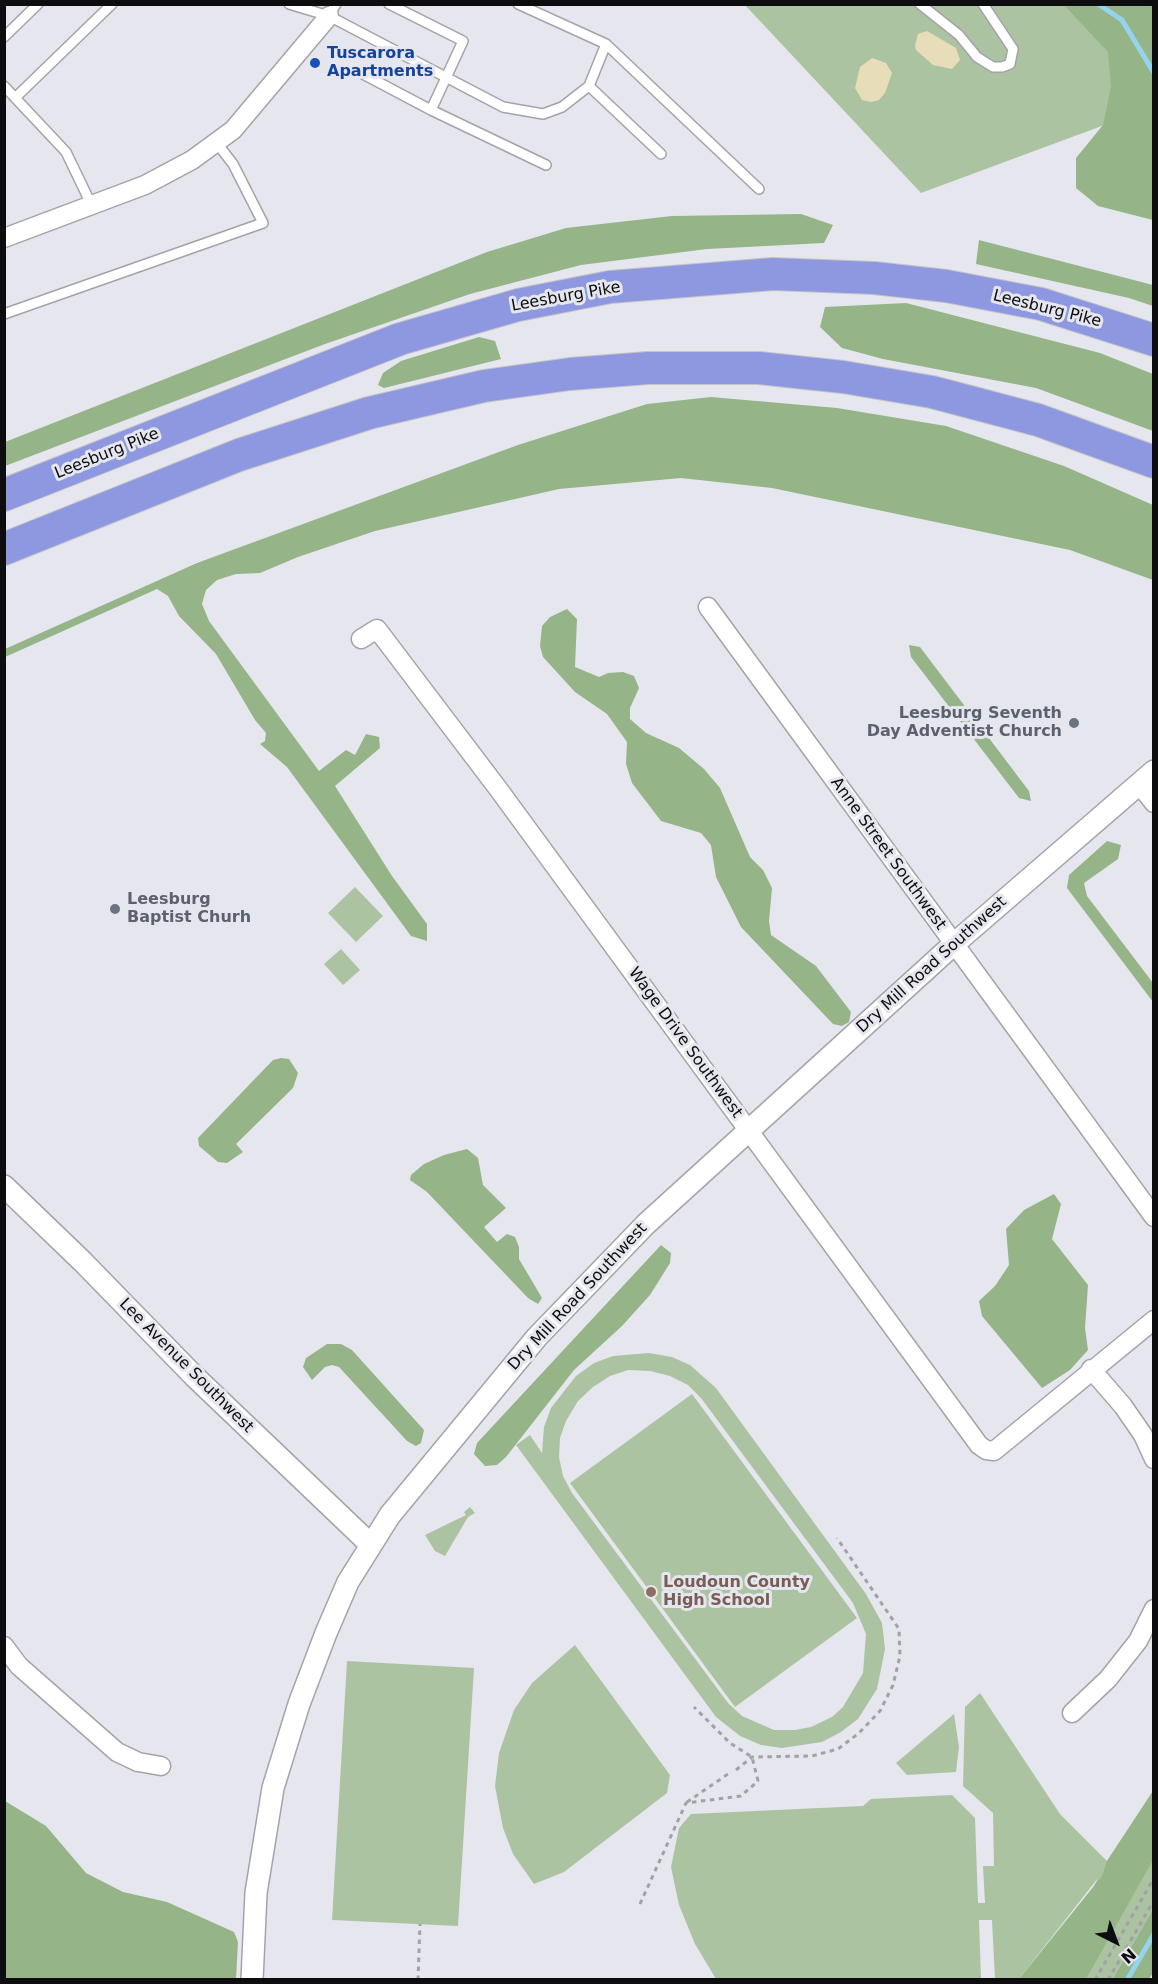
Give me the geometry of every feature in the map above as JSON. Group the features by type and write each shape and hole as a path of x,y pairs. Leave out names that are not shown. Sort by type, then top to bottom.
{"highway":[{"name":"Leesburg Pike","path":"4,495 400,339 518,304 610,287 773,274 874,278 946,286 1041,304 1154,340"},
{"path":"4,549 239,455 369,412 484,386 626,369 759,368 843,376 932,392 1038,420 1154,462"}],"street":[{"path":"4,238 145,185 192,160 232,130 266,93 332,10"},
{"name":"Anne Street Southwest","path":"708,608 1154,1217"},
{"name":"Wage Drive Southwest","path":"362,639 377,629 750,1130 980,1445 986,1450 994,1451 1010,1440 1091,1369"},
{"path":"1146,777 1154,803"},
{"name":"Dry Mill Road Southwest","path":"252,1980 256,1893 273,1788 299,1704 326,1633 348,1582 390,1515 537,1337 646,1224 954,944 1146,777"},
{"name":"Lee Avenue Southwest","path":"4,1186 83,1262 194,1376 370,1544"},
{"path":"1154,1320 1091,1369 1123,1406 1143,1435 1154,1460"},
{"path":"1072,1713 1108,1679 1132,1649 1154,1609"},
{"path":"4,1646 19,1666 117,1752 138,1762 161,1766"}],"lane":[{"path":"4,36 38,4"},
{"path":"16,97 112,4"},
{"path":"288,4 332,10 447,78 503,108 543,114 562,107 589,86 606,44"},
{"path":"389,4 463,41 430,110"},
{"path":"518,4 606,44 759,189"},
{"path":"920,4 959,35 977,57 993,67 1002,67 1010,64 1013,49 983,4"},
{"path":"361,73 430,110 546,165"},
{"path":"4,86 66,152 92,206"},
{"path":"589,86 661,154"},
{"path":"4,314 263,223 233,164 216,142"}],"path":[{"path":"693,1707 730,1743 752,1756 812,1756 838,1749 859,1733 880,1712 893,1685 900,1656 899,1629 837,1538"},
{"path":"736,1770 752,1756"},
{"path":"686,1803 741,1796 758,1781 752,1756"},
{"path":"640,1904 686,1803 728,1774"},
{"path":"1095,1980 1154,1878"},
{"path":"1108,1980 1154,1900"},
{"path":"418,1980 420,1924"}],"green space":[{"path":"745,5 1153,5 1153,107 921,193"},
{"path":"1064,5 1150,5 1154,9 1153,220 1098,206 1076,188 1076,158 1103,125 1111,87 1108,52"},
{"path":"801,214 833,225 824,243 707,249 581,265 470,294 325,344 5,466 5,442 487,252 566,228 672,216"},
{"path":"979,240 1153,285 1153,306 1129,298 976,264"},
{"path":"906,303 1100,353 1153,374 1153,431 1036,388 883,359 842,348 820,327 825,307"},
{"path":"479,337 495,341 501,359 384,388 378,385 383,373 401,361"},
{"path":"711,397 837,408 946,426 1064,466 1153,505 1153,580 1070,550 772,488 681,478 559,489 375,531 298,557 260,573 236,574 217,580 206,590 202,604 209,621 319,771 346,750 355,755 366,734 379,737 380,748 335,786 392,876 427,924 427,941 411,936 287,767 260,744 265,741 266,733 255,720 216,654 179,616 168,596 157,589 5,657 5,649 197,563 518,445 647,404"},
{"path":"567,609 577,619 575,667 599,677 608,673 623,672 634,676 639,688 630,708 630,719 646,733 679,748 704,769 720,788 750,857 763,870 772,888 769,921 771,935 816,966 851,1012 849,1022 842,1026 833,1024 741,927 716,877 711,845 701,833 661,821 632,783 626,764 627,742 607,714 575,692 543,657 540,646 542,626 550,617"},
{"path":"909,645 920,647 1029,791 1031,801 1019,798 911,657"},
{"path":"1107,841 1121,845 1118,859 1084,883 1087,896 1153,983 1153,1002 1067,888 1069,875"},
{"path":"355,887 383,916 356,942 328,913"},
{"path":"341,949 360,970 343,985 324,964"},
{"path":"289,1059 298,1073 293,1088 236,1144 243,1152 227,1163 218,1162 199,1146 198,1138 273,1060"},
{"path":"467,1149 478,1158 483,1185 506,1208 484,1227 497,1242 507,1234 515,1237 519,1247 519,1259 542,1298 538,1304 528,1298 427,1192 410,1180 411,1175 424,1164 444,1155"},
{"path":"1054,1194 1061,1204 1052,1239 1088,1285 1085,1328 1088,1350 1070,1370 1042,1388 982,1316 979,1301 995,1286 1009,1265 1006,1229 1024,1210"},
{"path":"661,1245 671,1253 670,1263 650,1295 622,1326 574,1370 506,1457 497,1465 485,1466 474,1454 477,1443"},
{"path":"327,1344 341,1344 352,1350 424,1430 421,1443 416,1446 407,1441 339,1367 332,1365 325,1367 312,1380 303,1367 306,1358"},
{"path":"649,1353 672,1357 690,1365 716,1388 866,1594 882,1623 885,1649 877,1689 858,1719 841,1732 822,1742 782,1748 761,1745 740,1736 716,1717 516,1445 530,1435 542,1453 544,1427 551,1408 576,1376 594,1363 613,1356","holes":["628,1370 650,1371 670,1376 688,1385 701,1398 853,1603 866,1634 863,1673 843,1707 832,1717 811,1727 774,1730 742,1716 728,1703 572,1493 563,1476 559,1457 560,1438 566,1421 578,1401 610,1376"]},
{"path":"692,1394 857,1618 735,1707 570,1483"},
{"path":"470,1507 475,1513 468,1517 445,1556 435,1551 425,1535 466,1515 464,1512"},
{"path":"575,1645 670,1775 667,1793 564,1872 534,1884 513,1854 503,1828 495,1786 499,1753 514,1710 532,1683"},
{"path":"347,1661 474,1668 458,1926 332,1920"},
{"path":"980,1693 1060,1814 1107,1861 1153,1791 1153,1935 1128,1979 1047,1979 1098,1878 1019,1979 995,1979 992,1920 979,1920 981,1979 716,1979 695,1944 679,1905 671,1867 679,1828 691,1814 863,1806 871,1799 952,1795 975,1818 978,1903 985,1903 983,1866 994,1866 993,1813 963,1786 965,1707"},
{"path":"954,1714 959,1747 956,1772 907,1775 896,1763"},
{"path":"1153,1791 1153,1860 1086,1979 1019,1979 1102,1876 1107,1861"},
{"path":"5,1801 46,1826 86,1873 123,1892 167,1902 234,1932 238,1942 236,1979 5,1979"},
{"path":"1153,1910 1153,1973 1149,1979 1113,1979"}],"sand":[{"path":"927,31 956,48 960,60 952,69 933,65 916,50 918,34"},
{"path":"872,58 886,63 892,73 885,93 879,100 871,102 862,100 855,88 860,67"}],"waterway":[{"path":"1098,4 1122,20 1154,73"},
{"path":"1127,1980 1154,1934"}],"place":[{"name":"Tuscarora Apartments","path":"315,63"},
{"name":"Leesburg Seventh Day Adventist Church","path":"1074,723"},
{"name":"Leesburg Baptist Churh","path":"115,909"},
{"name":"Loudoun County High School","path":"651,1592"}]}
